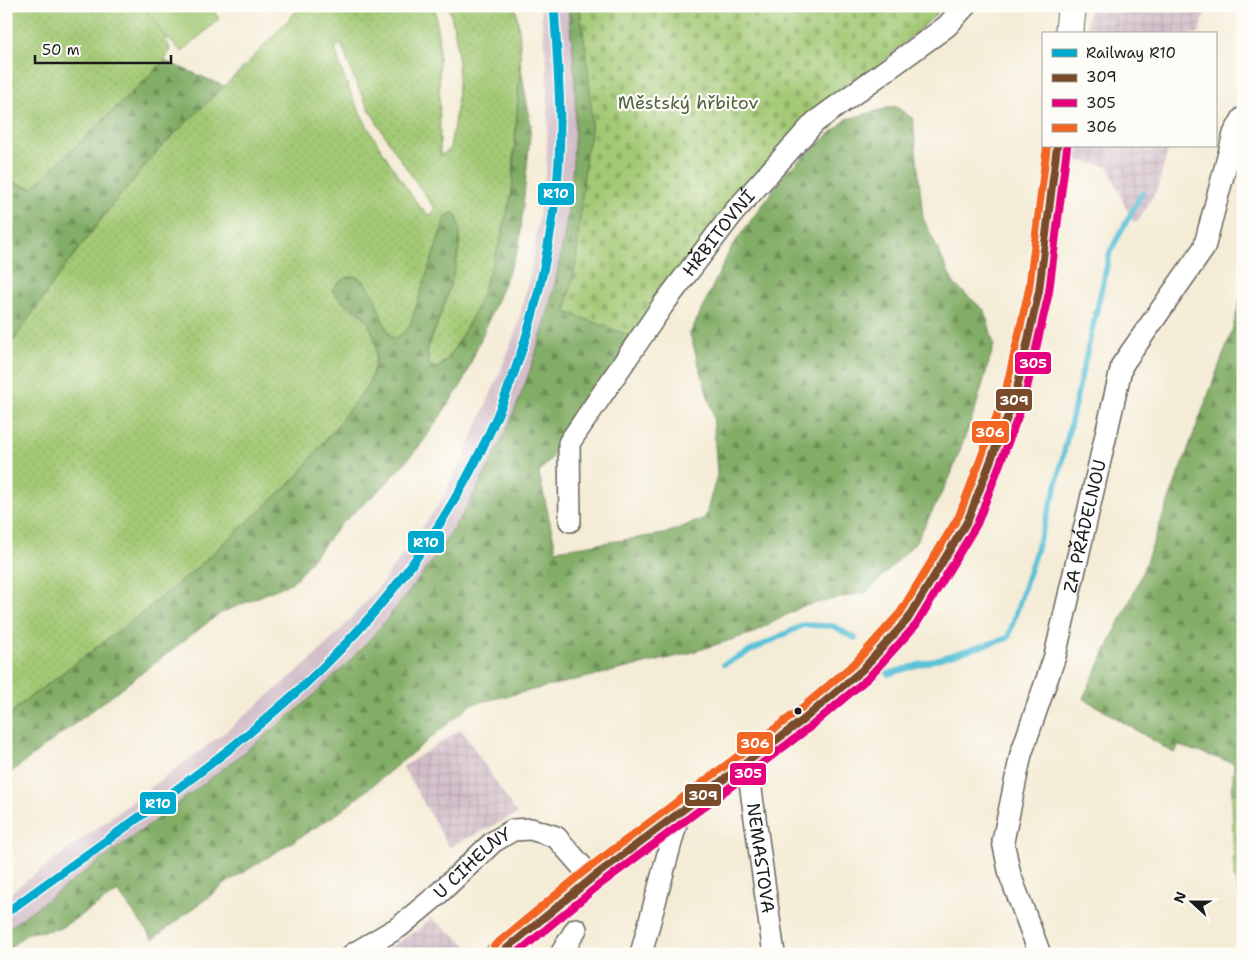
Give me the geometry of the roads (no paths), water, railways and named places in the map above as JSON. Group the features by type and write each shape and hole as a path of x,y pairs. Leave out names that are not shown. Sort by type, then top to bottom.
{"main road":[{"path":"1069,32 1072,6"},
{"path":"500,954 592,878 803,720 862,670 908,619 968,520 1014,397 1039,291 1057,148"}],"street":[{"name":"HŘBITOVNÍ","path":"570,521 569,443 663,305 734,212 815,122 947,26 965,6"},
{"name":"ZA PŘÁDELNOU","path":"1040,954 1010,876 1003,841 1021,754 1055,656 1122,364 1204,248 1234,134 1243,118"},
{"name":"NEMASTOVA","path":"747,761 774,954"},
{"path":"641,954 680,813"},
{"name":"U CIHELNY","path":"353,954 399,927 435,897 493,842 513,830 532,829 556,837 592,878"},
{"path":"561,954 576,929"}],"waterway":[{"path":"888,674 1008,638 1055,491 1110,252 1142,193"},
{"path":"724,664 803,625 833,626 855,638"}],"rail line":[{"name":"R10","path":"6,913 207,767 284,704 368,620 410,566 448,511 480,452 507,392 529,328 545,262 556,193 560,146 554,6"}],"park label":[{"name":"Městský hřbitov","path":"688,103"}]}
